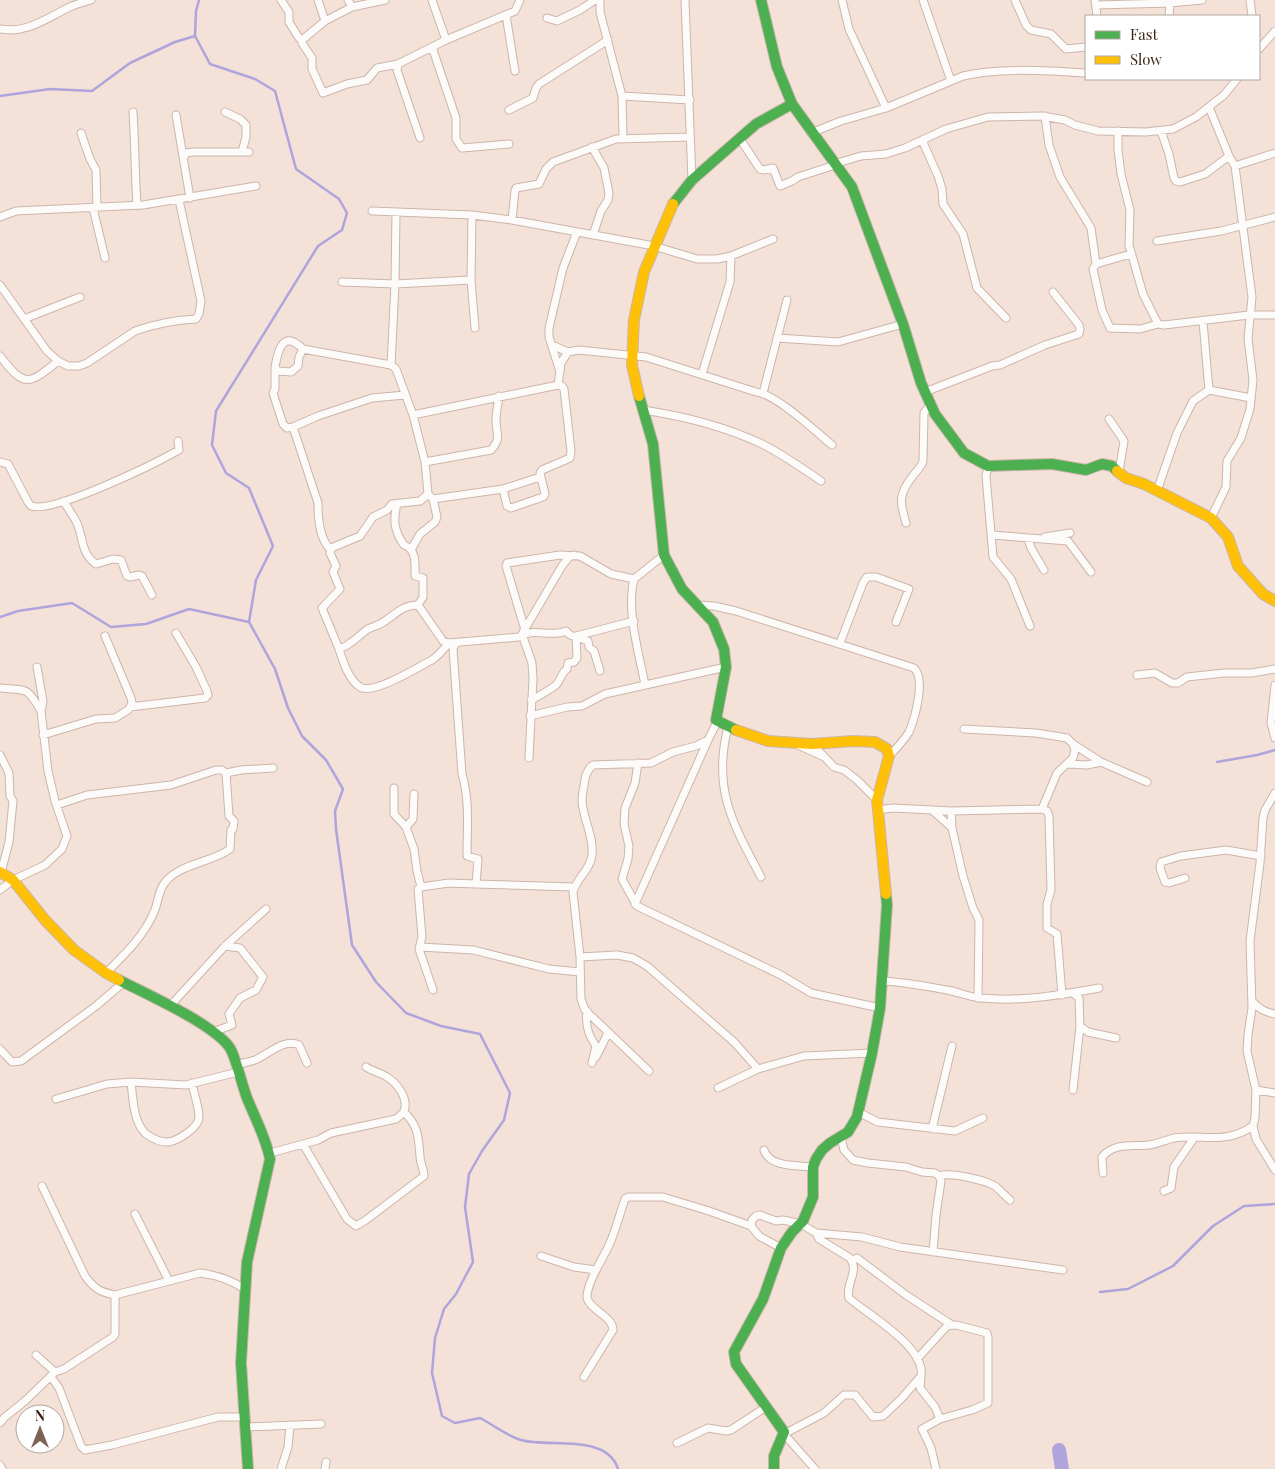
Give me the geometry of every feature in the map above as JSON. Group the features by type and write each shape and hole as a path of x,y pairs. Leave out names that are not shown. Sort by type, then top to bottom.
{"street":[{"path":"0,29 15,30 38,25 72,6 91,0"},
{"path":"281,0 289,12 289,22 312,58 312,69 323,93 348,84 367,80 378,68 398,64 446,40 516,11 520,0"},
{"path":"318,0 324,21"},
{"path":"348,0 352,7"},
{"path":"302,40 324,21 352,7 384,0"},
{"path":"432,0 446,40"},
{"path":"547,18 557,21 599,0 600,12 622,96 623,139"},
{"path":"685,0 692,180"},
{"path":"761,0 777,67 792,104 852,187 903,324 925,392 935,414 964,453 988,466 1052,464 1086,470 1107,464 1126,478 1211,518 1228,537 1238,566 1263,594 1275,601"},
{"path":"842,0 849,29 886,108"},
{"path":"923,0 951,81"},
{"path":"1015,0 1022,19 1031,30 1051,34 1066,49 1085,47"},
{"path":"1096,3 1202,0"},
{"path":"1250,0 1252,15"},
{"path":"1169,15 1174,2"},
{"path":"506,15 515,70"},
{"path":"1260,48 1275,32"},
{"path":"509,110 533,98 539,84 608,40"},
{"path":"432,47 456,118 456,139 462,148 509,144"},
{"path":"398,64 397,70 420,138"},
{"path":"812,133 841,121 886,108 951,81 976,73 1040,70 1085,73"},
{"path":"740,139 760,169 773,168 780,186 798,177 861,156 886,154 946,129 988,117 1045,116 1066,120 1075,125 1098,131 1173,129 1196,117 1209,107 1224,95 1235,80"},
{"path":"622,96 690,100"},
{"path":"792,104 756,124 692,180 674,202 644,272 634,320 632,365 653,444 664,555 682,589 713,622 724,649 726,667 716,718 718,722 768,741 812,744 853,741 876,742 887,749 889,756"},
{"path":"1209,107 1235,166 1252,297 1248,339 1253,380 1250,409 1241,438 1227,461 1226,487 1211,518"},
{"path":"133,112 138,206"},
{"path":"184,157 186,153 193,152 246,152 246,125 240,119 225,112"},
{"path":"176,115 190,198"},
{"path":"1045,116 1049,146 1060,176 1092,228 1096,264 1093,269 1102,310 1110,328 1140,329 1158,324 1203,322 1249,315 1275,315"},
{"path":"1161,130 1176,181 1180,182 1205,174 1229,156"},
{"path":"1118,131 1121,174 1130,210 1129,246 1143,294 1158,324"},
{"path":"81,133 96,170 95,208 105,258"},
{"path":"512,220 514,191 516,188 538,184 546,169 553,162 592,147 623,139 690,137"},
{"path":"922,140 938,176 942,189 943,204 963,234 977,288 1006,318"},
{"path":"592,147 604,168 609,193 594,235"},
{"path":"1235,166 1275,156"},
{"path":"0,217 16,211 138,206 256,186"},
{"path":"0,285 47,351 58,362 68,366 79,366 135,331 160,324 196,319 198,317 200,301 179,200"},
{"path":"372,211 472,215 512,220 654,246 697,259 717,259 731,256 773,239"},
{"path":"391,366 396,212"},
{"path":"472,215 471,280 475,328"},
{"path":"1157,241 1221,231 1275,217"},
{"path":"560,372 548,328 564,268 577,232"},
{"path":"1096,264 1131,254"},
{"path":"702,374 730,282 731,256"},
{"path":"342,282 395,284 471,280"},
{"path":"925,392 1000,365 1045,344 1079,334 1079,325 1053,292"},
{"path":"24,319 80,297"},
{"path":"763,393 787,300"},
{"path":"1203,322 1209,390"},
{"path":"777,338 838,342 903,324"},
{"path":"405,395 372,398 287,428 283,424 273,394 278,351 282,344 290,341 298,343 303,349 391,366 396,369 414,415 436,520 420,534 411,550"},
{"path":"552,345 568,352 579,350 646,357 763,393 781,404 832,445"},
{"path":"275,367 278,371 291,372 298,366 298,357 303,349"},
{"path":"558,385 561,363 568,352"},
{"path":"0,356 10,370 20,379 24,380 44,372 58,362"},
{"path":"414,415 499,396 558,385 562,386 564,389 570,458 542,470 540,477 545,494 543,497 511,508 508,506 503,489"},
{"path":"1156,491 1177,433 1193,401 1209,390 1251,398"},
{"path":"425,462 491,450 496,444 498,436 496,420 499,396"},
{"path":"906,523 900,499 912,477 924,461 924,413 931,404"},
{"path":"643,410 705,424 747,438 762,444 821,481"},
{"path":"1109,419 1124,440 1118,472"},
{"path":"293,427 318,503 317,514 325,544 331,550 336,566 333,572 340,588 322,608 353,680 361,687 371,690 416,670 459,641 519,637 524,632 562,566 574,555"},
{"path":"0,462 8,464 31,506 38,507 64,501 151,466 179,450 178,440"},
{"path":"988,466 986,476 993,557 1011,579 1030,626"},
{"path":"331,550 333,547 360,536 375,515 387,510 392,504 430,497 503,489 540,477"},
{"path":"64,501 76,521 81,542 89,559 96,564 113,559 121,560 127,576 142,576 152,595"},
{"path":"397,504 393,519 397,535 404,545 408,546 415,558 415,576 423,578 423,597 418,605"},
{"path":"1031,540 1070,533"},
{"path":"991,535 1031,540 1068,541 1092,572"},
{"path":"1031,540 1031,548 1044,570"},
{"path":"529,758 532,664 506,564 560,555 574,555 580,556 611,574 634,579"},
{"path":"645,685 631,595 634,579 664,555"},
{"path":"840,643 867,577 876,577 909,589 896,622"},
{"path":"339,649 349,646 368,629 380,624 394,612 418,605"},
{"path":"418,605 443,641 452,644"},
{"path":"697,605 714,606 736,611 840,643 914,668 918,672 919,679 916,711 908,733 889,756 877,805 887,904 880,1008 872,1054 858,1112 848,1132 822,1150 816,1159 813,1167 813,1197 804,1221 792,1232 782,1248 763,1298 734,1352 736,1364 784,1434 815,1469"},
{"path":"576,636 634,621"},
{"path":"524,632 541,632 548,635 564,631 588,641 589,646 594,651 600,671"},
{"path":"130,707 205,698 208,695 196,667 176,633"},
{"path":"43,735 96,720 115,718 130,707 132,703 131,698 105,636"},
{"path":"530,700 555,686 567,669 568,664 574,662 577,658 576,636"},
{"path":"452,644 462,774 465,783 468,820 467,856 478,859 476,884"},
{"path":"0,890 13,880 45,865 62,849 67,836 48,771 41,711 44,701 37,667"},
{"path":"530,716 568,707 582,706 605,694 726,667"},
{"path":"1138,675 1155,674 1172,683 1178,683 1187,677 1224,673 1252,673 1275,669"},
{"path":"1275,685 1271,723 1275,738"},
{"path":"0,688 20,688 28,692 41,711"},
{"path":"635,904 708,740 718,722"},
{"path":"728,727 722,748 722,768 728,808 735,828 762,877"},
{"path":"964,729 1036,733 1067,738 1101,762 1147,782"},
{"path":"649,1071 608,1033 582,1005 580,957 573,892 574,887 583,876 592,858 592,843 582,802 585,776 588,769 593,765 651,763 673,752 696,746 708,740"},
{"path":"795,742 823,756"},
{"path":"812,744 834,767 844,770 857,780 877,805 893,808 951,811 1042,809 1046,811 1049,816 1050,890 1047,904 1047,928 1057,934 1062,995"},
{"path":"1042,809 1057,773 1073,758 1075,750 1073,744"},
{"path":"0,755 9,773 10,796 13,801 9,842 1,872 13,880 45,920 68,944 106,973 170,1006 213,1032 230,1048 270,1153 247,1262 241,1363 248,1469"},
{"path":"1068,764 1087,765 1101,762"},
{"path":"638,763 634,783 625,808 624,824 629,846 628,859 622,879 635,904 782,975 811,993 880,1008"},
{"path":"57,805 88,794 172,785 216,770 222,770 226,773 273,768"},
{"path":"106,973 135,944 154,911 158,893 167,879 191,865 220,855 230,849 231,830 233,829 234,821 229,816 226,773"},
{"path":"394,788 394,814 406,827 414,849 417,871 422,886"},
{"path":"1103,1173 1102,1157 1109,1151 1123,1146 1150,1145 1176,1138 1233,1136 1246,1131 1252,1126 1255,1118 1256,1090 1247,1051 1252,1001 1250,941 1263,818 1265,810 1275,793"},
{"path":"406,827 414,819 414,794"},
{"path":"932,810 952,828"},
{"path":"951,811 952,828 963,876 973,908 979,920 978,998"},
{"path":"1185,878 1169,883 1165,882 1160,868 1161,862 1181,856 1226,850 1260,856"},
{"path":"433,990 420,947 422,937 418,889 422,886 476,884 574,887"},
{"path":"170,1006 225,946 266,909"},
{"path":"213,1032 232,1025 229,1014 240,998 256,990 263,977 240,948 225,946"},
{"path":"420,947 473,950 548,969 580,972"},
{"path":"580,957 617,955 633,958 647,966 734,1042 758,1069"},
{"path":"882,981 949,990 978,998 1013,1000 1062,995 1100,988"},
{"path":"0,1049 12,1062 22,1062 96,1006 124,982"},
{"path":"1073,1090 1080,1026 1079,998 1074,993"},
{"path":"1252,1001 1257,1008 1275,1014"},
{"path":"587,1012 586,1021 589,1036 596,1046 592,1063 603,1046 608,1033"},
{"path":"1080,1026 1088,1032 1116,1038"},
{"path":"56,1099 107,1084 131,1082 186,1085 237,1068 285,1044 293,1042 299,1045 307,1063"},
{"path":"932,1129 952,1046"},
{"path":"718,1088 758,1069 804,1056 872,1054"},
{"path":"270,1153 318,1140 331,1133 396,1119 404,1112 406,1104 402,1093 390,1078 374,1073 366,1067"},
{"path":"131,1082 135,1111 145,1133 157,1140 169,1142 193,1130 198,1125 199,1118 192,1083"},
{"path":"1256,1090 1275,1093"},
{"path":"303,1144 348,1219 356,1226 424,1176 416,1127 404,1112"},
{"path":"858,1112 878,1122 955,1131 983,1118"},
{"path":"1252,1126 1256,1139 1275,1170"},
{"path":"841,1137 844,1150 853,1160 868,1164 906,1167 922,1172 935,1173 939,1176 941,1181 933,1252"},
{"path":"1164,1191 1173,1186 1174,1167 1194,1138"},
{"path":"764,1150 766,1156 771,1161 813,1167"},
{"path":"939,1176 946,1174 982,1181 994,1186 1010,1200"},
{"path":"42,1186 85,1276 94,1289 114,1295 200,1273 212,1274 235,1282 246,1290"},
{"path":"584,1378 613,1330 612,1324 587,1299 596,1270 610,1243 625,1199 628,1197 663,1197 709,1211 751,1226 759,1236 782,1248"},
{"path":"135,1214 169,1281"},
{"path":"751,1226 752,1220 760,1215 776,1221 783,1220 801,1224 816,1233 862,1237 900,1247 1063,1270"},
{"path":"816,1233 819,1239 850,1258 854,1274 848,1288 848,1298 896,1334 917,1360 922,1372 920,1388 935,1407 940,1419"},
{"path":"542,1256 574,1268 596,1270"},
{"path":"852,1261 857,1258 906,1296 952,1325 987,1333 988,1403 972,1410 940,1419 922,1429 931,1448 936,1469"},
{"path":"0,1423 53,1374 113,1338 115,1334 114,1295"},
{"path":"917,1360 947,1326 952,1325"},
{"path":"36,1355 53,1374 85,1450 218,1417 246,1422 290,1425 321,1424"},
{"path":"774,1469 774,1456 784,1434 824,1412 844,1395 855,1396 873,1417 883,1416 921,1376"},
{"path":"676,1443 708,1428 731,1430 766,1407"},
{"path":"282,1469 288,1448 290,1425"},
{"path":"0,1465 2,1469"}],"waterway":[{"path":"199,0 196,11 195,36 210,64 255,79 275,91 296,169 339,199 347,213 342,230 318,246 216,411 212,445 226,473 249,488 273,546 256,580 249,622 275,669 288,708 302,736 326,760 343,789 335,811 336,829 352,945 376,982 406,1013 441,1026 480,1034 510,1093 504,1120 482,1151 469,1174 465,1207 473,1262 456,1294 444,1309 435,1338 432,1373 442,1416 455,1423 480,1418 521,1440 590,1446 602,1450 612,1458 618,1469"},
{"path":"0,96 50,89 92,91 130,63 175,42 195,36"},
{"path":"0,617 18,611 72,603 111,627 146,624 189,609 249,622"},
{"path":"1217,762 1275,750"},
{"path":"1100,1292 1128,1289 1173,1266 1213,1226 1244,1206 1275,1204"},
{"path":"1059,1450 1062,1469"}],"traffic: fast":[{"path":"761,0 777,67 792,104 852,187 903,324 921,383 935,414 964,453 988,466 1052,464 1086,470 1102,464 1112,466 1117,471"},
{"path":"673,204 692,180 756,124 792,104"},
{"path":"639,396 653,444 664,555 682,589 713,622 724,649 726,667 716,720 736,730"},
{"path":"774,1469 774,1456 784,1432 736,1364 734,1352 763,1299 781,1248 792,1232 803,1221 813,1197 813,1167 816,1159 830,1143 848,1132 857,1117 880,1008 887,905 886,894"},
{"path":"119,980 162,1001 210,1029 230,1048 268,1151 270,1159 247,1262 241,1363 248,1469"}],"traffic: slow":[{"path":"639,396 632,365 634,320 644,272 673,204"},
{"path":"1117,471 1126,478 1144,484 1211,518 1228,537 1238,566 1263,594 1275,601"},
{"path":"736,730 768,741 812,744 853,741 875,742 887,749 889,756 877,800 886,894"},
{"path":"0,872 13,880 45,920 74,950 119,980"}]}
